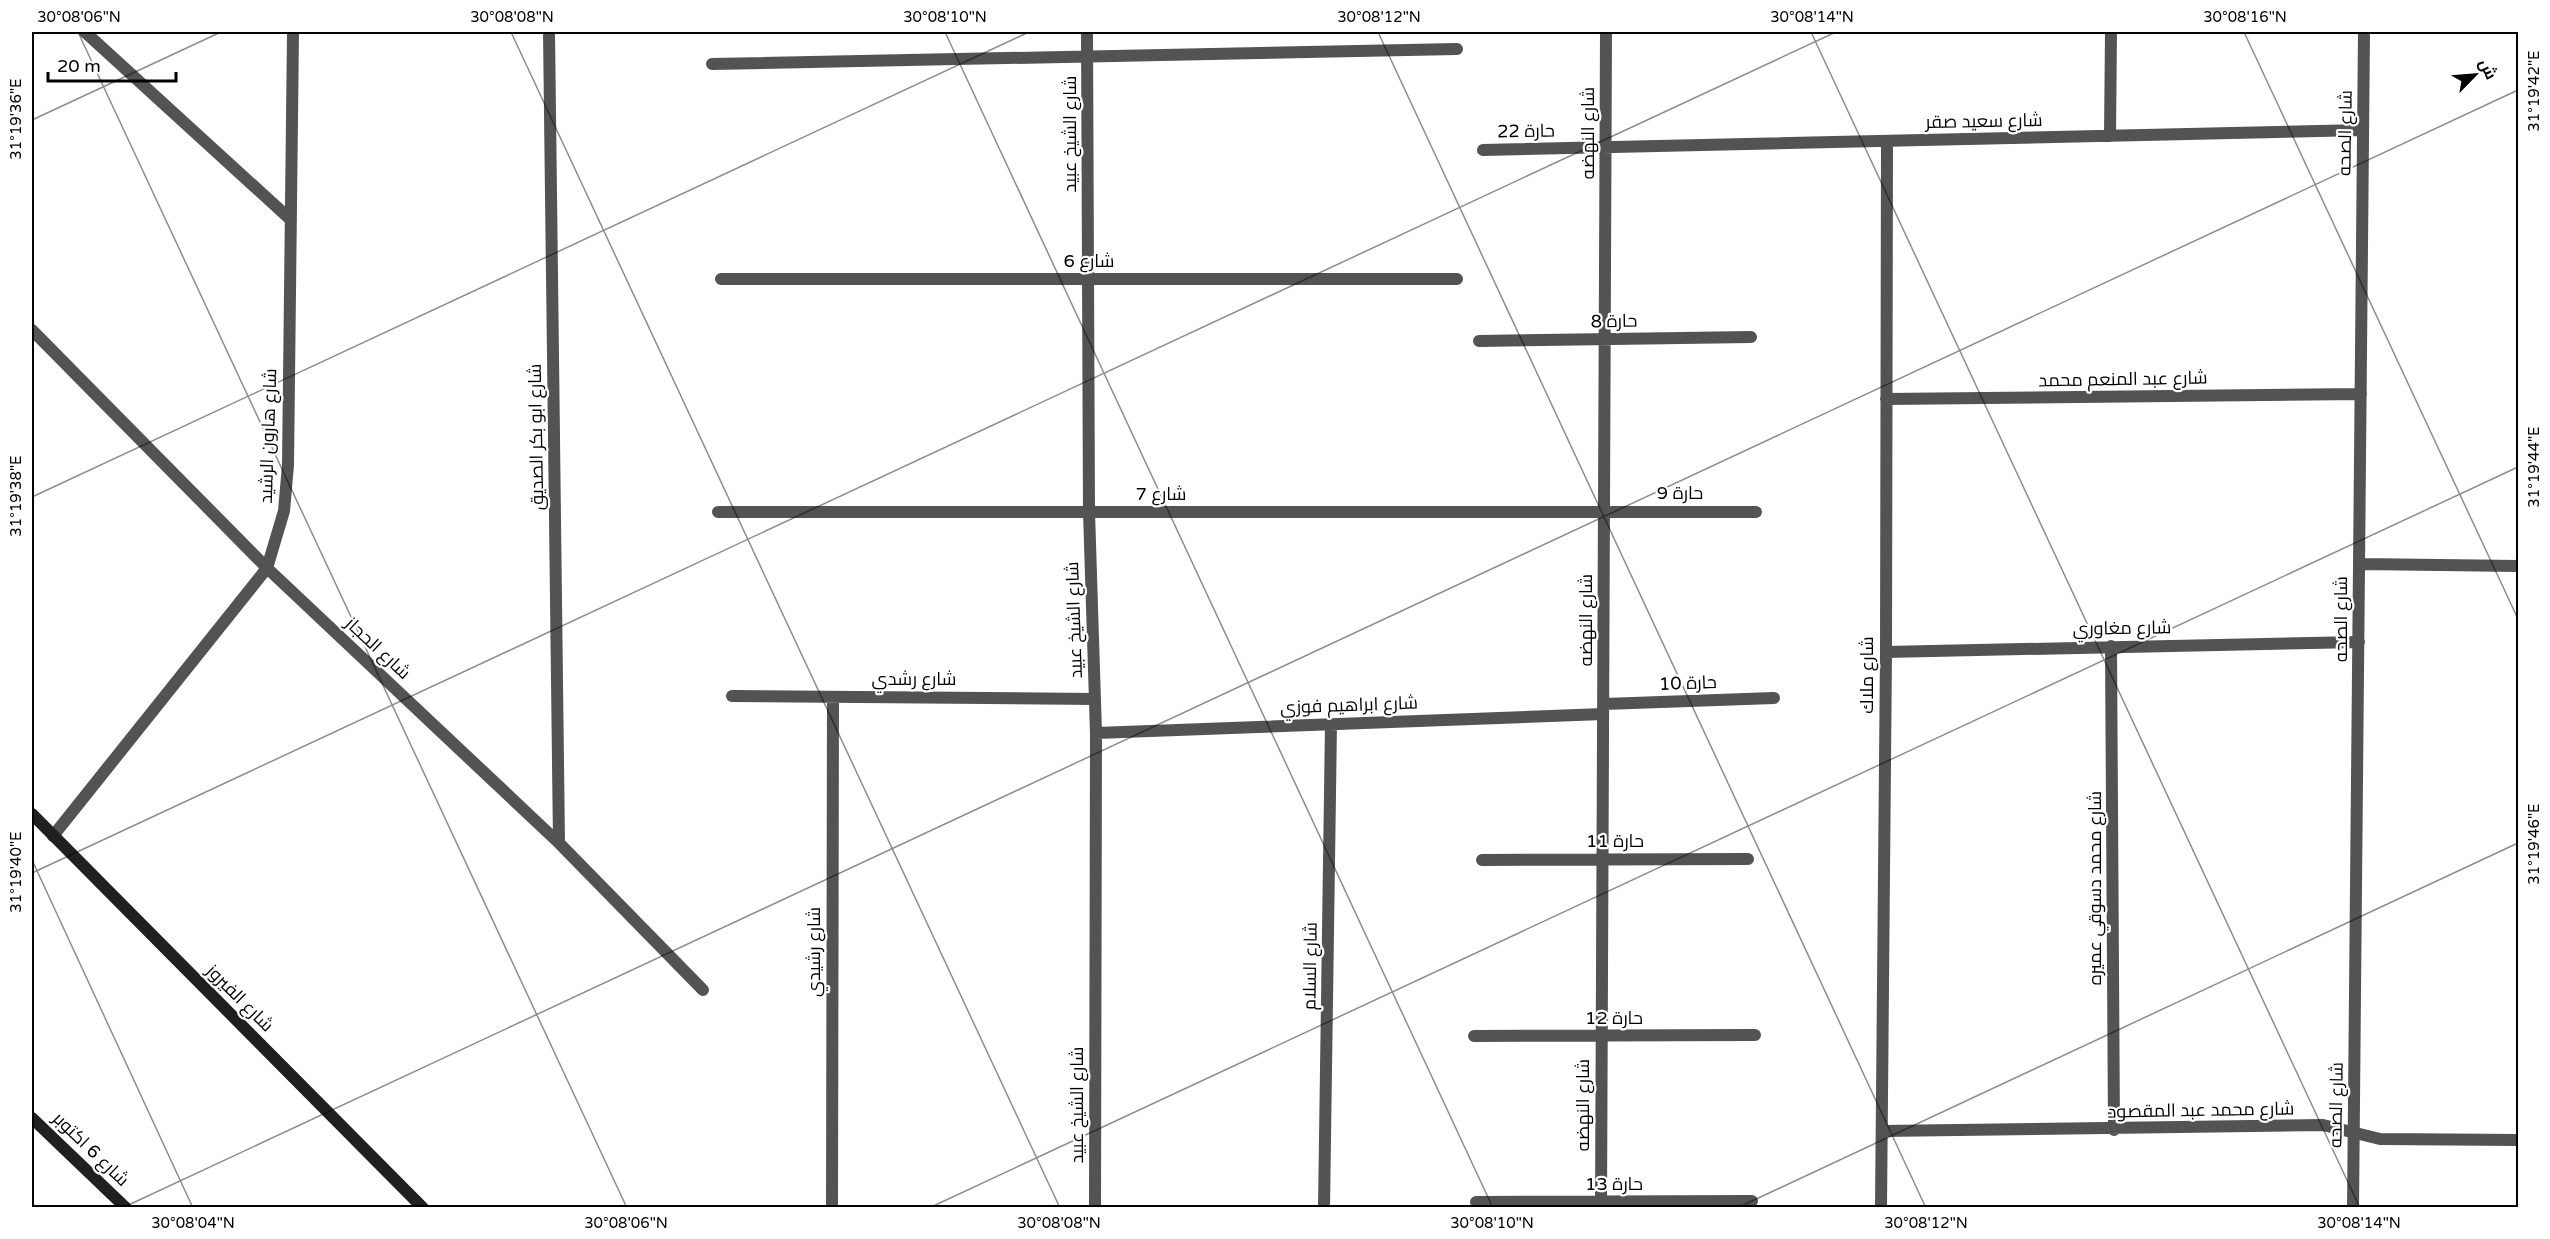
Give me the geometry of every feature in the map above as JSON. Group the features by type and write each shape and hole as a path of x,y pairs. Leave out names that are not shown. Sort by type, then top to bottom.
{"main road":[{"name":"شارع الفيروز","path":"32,814 423,1208"},
{"name":"شارع 6 اكتوبر","path":"32,1118 126,1208"}],"street":[{"path":"84,32 291,220"},
{"name":"شارع هارون الرشيد","path":"53,836 267,568 284,511 288,465 293,32"},
{"name":"شارع ابو بكر الصديق","path":"549,32 559,843"},
{"name":"شارع الشيخ عبيد","path":"1087,32 1089,512 1096,733 1095,1208"},
{"name":"شارع النهضه","path":"1601,1204 1606,32"},
{"path":"2110,136 2111,32"},
{"name":"شارع الصحه","path":"2353,1208 2364,32"},
{"path":"712,64 1457,49"},
{"name":"شارع سعيد صقر","path":"1606,148 2363,130"},
{"name":"شارع ملاك","path":"1881,1208 1886,652 1887,142"},
{"name":"حارة 22","path":"1483,150 1606,148"},
{"name":"شارع 6","path":"721,279 1457,279"},
{"name":"شارع الحجاز","path":"32,330 267,568 559,843 703,990"},
{"name":"حارة 8","path":"1479,341 1750,337"},
{"name":"شارع عبد المنعم محمد","path":"1886,399 2361,394"},
{"name":"شارع 7","path":"718,512 1603,511"},
{"name":"حارة 9","path":"1603,511 1756,512"},
{"path":"2360,564 2518,566"},
{"name":"شارع مغاوري","path":"1886,652 2359,642"},
{"name":"شارع محمد دسوقي عميره","path":"2111,646 2114,1130"},
{"name":"شارع رشدي","path":"732,696 1095,699"},
{"name":"شارع رشيدي","path":"832,1208 833,697"},
{"name":"حارة 10","path":"1604,709 1774,698"},
{"name":"شارع ابراهيم فوزي","path":"1096,733 1331,724 1604,709"},
{"name":"شارع السلام","path":"1324,1208 1331,724"},
{"name":"حارة 11","path":"1482,860 1748,859"},
{"name":"حارة 12","path":"1474,1036 1755,1035"},
{"name":"شارع محمد عبد المقصود","path":"1882,1131 2114,1130 2323,1125 2380,1139 2518,1140"},
{"name":"حارة 13","path":"1476,1202 1601,1204 1752,1202"}]}
